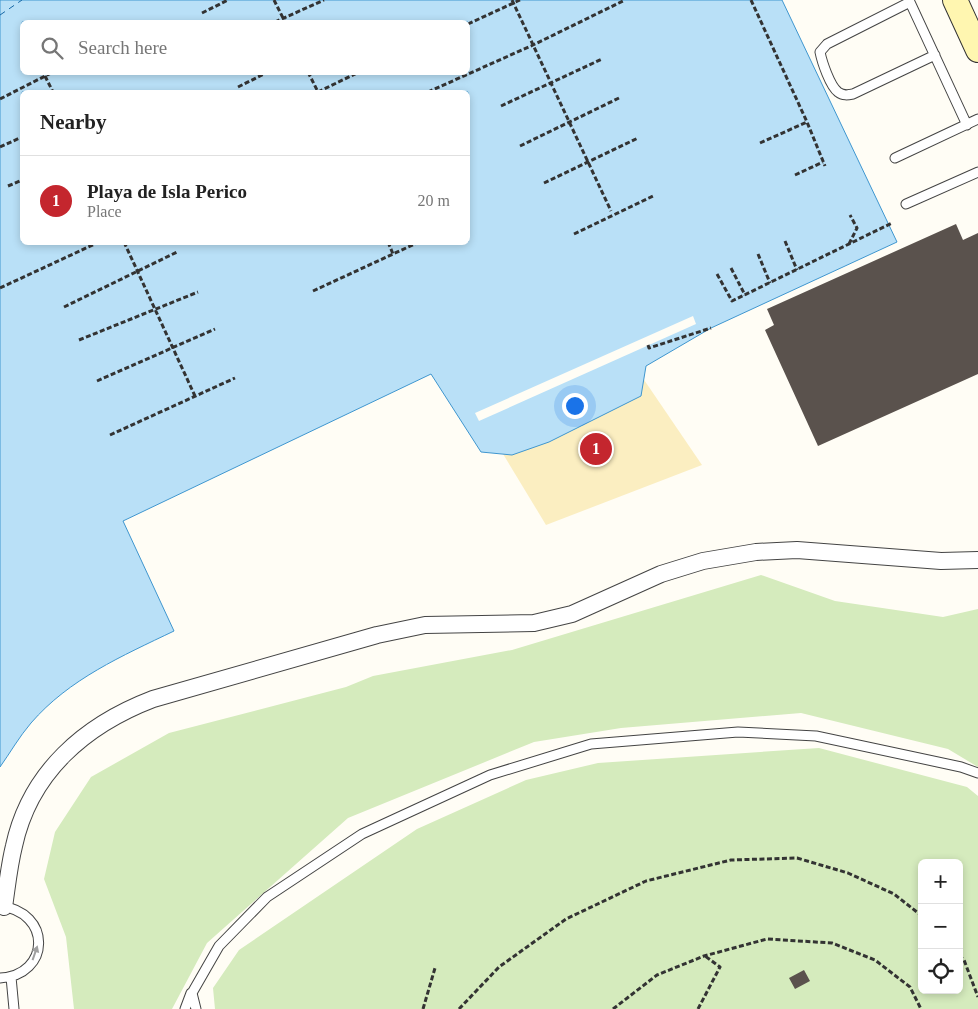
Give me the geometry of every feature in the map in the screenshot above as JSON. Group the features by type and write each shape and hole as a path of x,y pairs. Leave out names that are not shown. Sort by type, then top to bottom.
{"main road":[{"path":"955,0 978,50"}],"street":[{"path":"2,906 14,845 22,818 40,785 66,752 94,728 130,708 146,702 386,633 425,625 534,623 572,614 662,574 703,561 747,553 797,550 941,561 978,560"}],"lane":[{"path":"934,55 853,94 844,95 836,92 822,63 820,52 827,44 910,1 967,125"},
{"path":"895,158 978,119"},
{"path":"906,204 978,172"},
{"path":"185,1009 219,946 267,897 362,834 490,775 591,744 738,732 816,736 962,767 978,774"},
{"path":"0,978 11,977 29,967 35,958 38,948 36,928 30,919 22,912 11,907 2,906"},
{"path":"11,977 14,1009"},
{"path":"192,993 196,1009"}],"path":[{"path":"202,13 228,0"},
{"path":"274,0 284,20"},
{"path":"279,20 324,0"},
{"path":"512,0 611,211"},
{"path":"470,23 520,0"},
{"path":"470,73 625,0"},
{"path":"751,0 825,166"},
{"path":"501,106 602,59"},
{"path":"238,87 262,75"},
{"path":"310,75 317,90"},
{"path":"322,90 353,75"},
{"path":"432,90 466,75"},
{"path":"0,99 45,76 52,90"},
{"path":"520,146 619,98"},
{"path":"760,143 807,122"},
{"path":"0,147 20,137"},
{"path":"544,183 638,138"},
{"path":"795,175 823,162"},
{"path":"8,186 20,181"},
{"path":"574,234 653,196"},
{"path":"849,244 857,228 850,216"},
{"path":"718,274 732,301 892,223"},
{"path":"785,241 797,270"},
{"path":"0,288 92,245"},
{"path":"125,245 195,396"},
{"path":"389,245 393,254"},
{"path":"313,291 412,245"},
{"path":"64,307 177,252"},
{"path":"758,254 770,283"},
{"path":"730,268 745,295"},
{"path":"79,340 198,292"},
{"path":"648,345 649,348 710,328"},
{"path":"97,381 216,329"},
{"path":"110,435 235,378"},
{"path":"458,1009 500,967 566,919 646,880 731,860 797,858 848,873 894,894 918,913"},
{"path":"613,1009 658,975 704,956 767,939 832,943 876,960 910,987 921,1009"},
{"path":"698,1009 720,967 704,956"},
{"path":"963,959 978,997"},
{"path":"423,1009 435,968"}],"green space":[{"path":"761,575 835,601 943,617 978,609 978,767 948,749 801,713 621,728 534,742 348,818 207,943 172,1009 74,1009 66,937 44,879 55,832 91,777 169,733 346,687 373,676 512,650"},
{"path":"819,748 967,787 978,796 978,1009 215,1009 213,988 239,950 417,829 526,780 598,763"}],"sand":[{"path":"636,368 702,465 546,525 491,434"}],"water":[{"path":"0,0 782,0 897,242 711,328 646,366 641,396 549,442 512,455 481,452 431,374 123,521 174,631 116,659 79,681 46,707 19,739 0,767"}],"pier":[{"path":"693,316 696,324 479,421 475,413"}],"building":[{"path":"956,224 963,240 978,233 978,374 818,446 765,330 774,325 767,309"},
{"path":"804,970 810,981 795,989 789,978"}],"ferry route":[{"path":"0,15 22,0"}],"place":[{"name":"Playa de Isla Perico","path":"596,449"}]}
